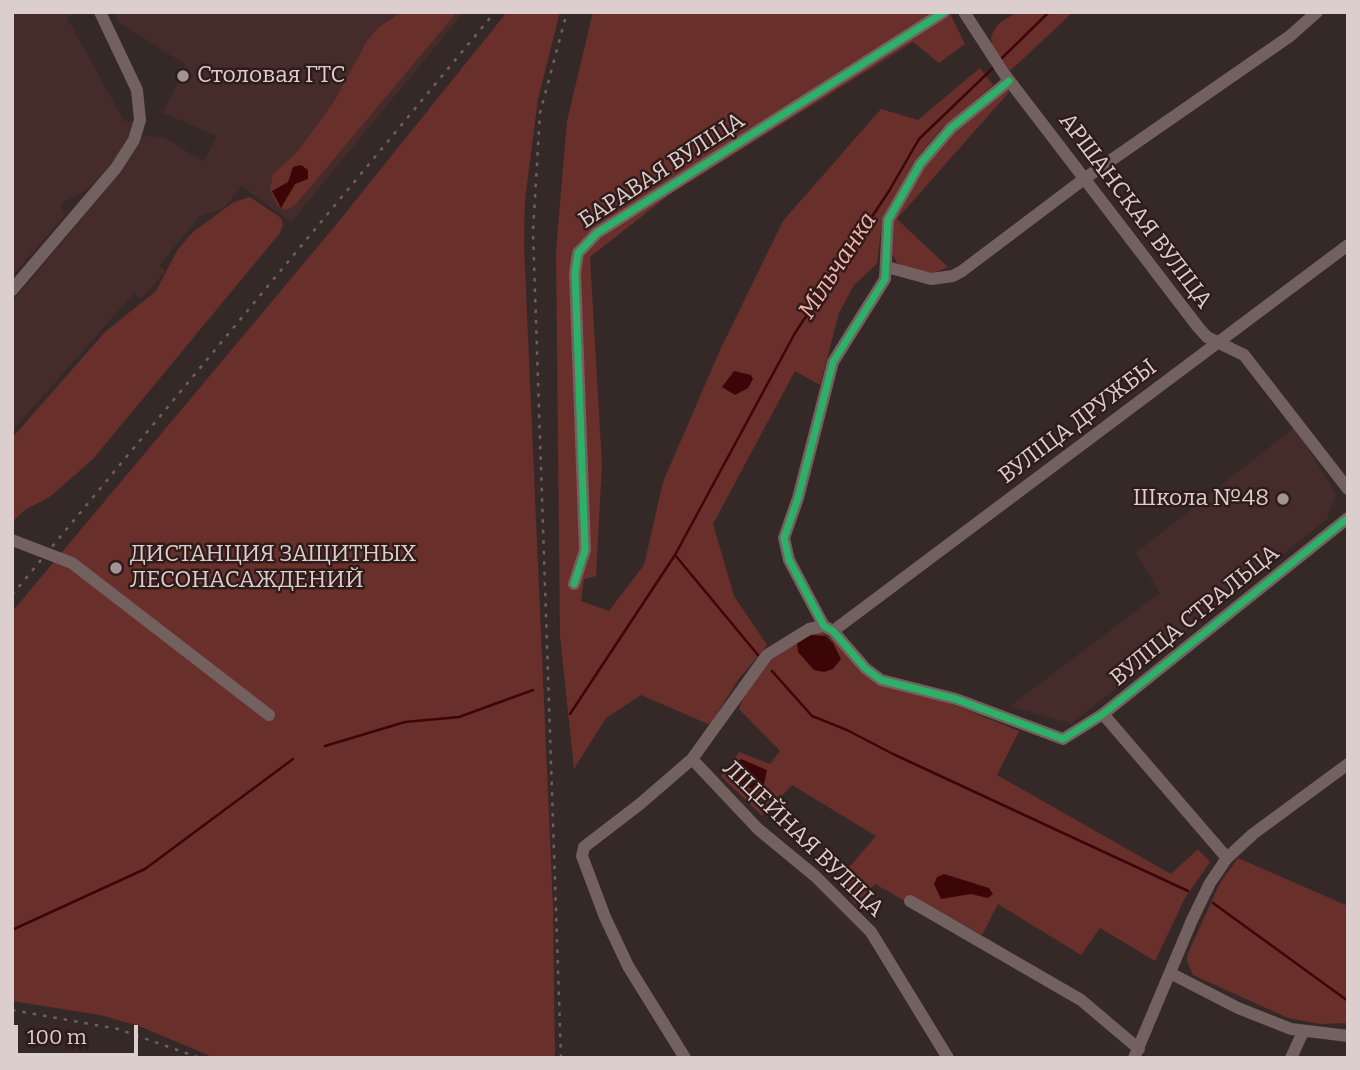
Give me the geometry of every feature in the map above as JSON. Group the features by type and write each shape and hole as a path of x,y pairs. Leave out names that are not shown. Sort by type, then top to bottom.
{"street":[{"path":"12,290 116,168 134,140 139,120 137,90 100,12"},
{"name":"БАРАВАЯ ВУЛІЦА","path":"574,584 585,550 575,273 578,253 597,233 944,12"},
{"name":"АРШАНСКАЯ ВУЛІЦА","path":"964,12 1007,78 1198,327 1207,337 1244,355 1348,489"},
{"path":"887,267 932,279 953,276 1084,179 1290,36 1317,12"},
{"path":"829,629 789,560 784,538 798,498 833,362 882,285 887,267 885,232 888,220 920,164 951,128 1007,78"},
{"name":"ВУЛІЦА ДРУЖБЫ","path":"685,1058 628,966 605,917 582,856 583,847 640,804 692,759 767,655 809,629 829,629 1221,342 1348,245"},
{"name":"ВУЛІЦА СТРАЛЬЦА","path":"829,629 865,668 881,680 956,699 1063,739 1103,714 1348,518"},
{"path":"12,540 72,563 269,715"},
{"path":"1103,714 1227,858"},
{"name":"ЛІЦЕЙНАЯ ВУЛІЦА","path":"692,759 758,829 815,876 871,932 948,1058"},
{"path":"910,901 1081,1000 1138,1055 1170,973 1210,883 1227,858 1253,834 1348,764"},
{"path":"1170,973 1238,1008 1303,1032 1348,1036"},
{"path":"1291,1058 1303,1032"}],"shaded area":[{"path":"12,12 77,12 67,18 124,121 134,122 126,147 87,190 60,204 65,215 12,276"},
{"path":"113,12 464,12 291,222 242,186 223,209 200,216 159,265 166,271 141,299 134,293 12,431 12,302 120,173 144,136 164,137 204,162 217,136 163,113 186,65 119,22"},
{"path":"401,12 457,12 296,204 286,210 278,206 270,190 273,175 299,150 335,100 367,41 378,28"},
{"path":"507,12 560,12 538,99 525,200 524,245 553,907 555,1058 215,1058 139,1026 100,1015 12,1001 12,612 335,226"},
{"path":"593,12 949,12 965,44 939,63 913,42 669,195 590,257 602,465 596,576 584,579 581,601 609,611 644,565 663,482 720,350 783,221 881,109 918,120 980,68 993,85 941,129 914,161 882,221 877,264 854,285 839,313 820,385 795,371 713,524 734,596 767,645 738,680 710,725 641,695 606,718 574,769 560,636 556,251 567,121"},
{"path":"1017,12 1073,12 1010,71 992,45 991,36 998,24"},
{"path":"1004,90 1010,91 897,219 948,267 931,274 898,264 891,252 891,225 914,181 948,138"},
{"path":"301,165 308,170 308,179 295,184 281,208 272,191 288,182 293,167"},
{"path":"250,197 281,218 283,225 280,233 93,459 51,496 25,510 12,522 12,438 105,332 156,291 178,249 193,232 234,202"},
{"path":"734,371 751,375 753,379 748,388 735,395 722,387"},
{"path":"1295,427 1336,495 1327,519 1071,724 1010,706 1160,593 1136,553"},
{"path":"821,632 836,642 859,671 877,684 949,703 1019,731 997,775 1171,874 1198,849 1210,862 1185,898 1155,961 1100,928 1081,955 998,904 982,935 911,895 905,901 875,884 855,904 838,880 876,836 792,785 762,816 721,776 739,752 770,764 780,751 739,709 746,690 767,661 806,635"},
{"path":"811,635 826,636 833,643 841,659 833,669 824,672 814,670 798,652 797,643"},
{"path":"741,759 767,770 764,784 752,789 732,779 730,769"},
{"path":"1238,858 1348,906 1348,1023 1320,1024 1288,1018 1193,975 1187,961 1188,953 1220,883"},
{"path":"944,874 989,888 993,894 988,898 971,894 941,899 934,884 937,877"}],"waterway":[{"name":"Мільчанка","path":"1001,59 1049,12"},
{"name":"Мільчанка","path":"570,714 675,555 795,333 889,191 919,139 994,67"},
{"path":"675,555 758,655"},
{"path":"772,671 812,716 1188,891"},
{"path":"325,746 405,722 459,717 533,690"},
{"path":"12,930 145,869 293,759"},
{"path":"1213,903 1348,1001"}],"railway":[{"path":"12,595 495,12"},
{"path":"561,1058 533,232 540,113 567,12"},
{"path":"12,1010 118,1029 200,1058"}],"cycle path":[{"path":"574,584 585,550 575,273 578,253 597,233 944,12"},
{"path":"1009,81 951,128 920,164 888,220 885,279 833,362 798,498 784,538 789,560 824,626 833,631 865,668 881,680 956,699 1063,739 1103,714 1348,518"}],"place":[{"name":"Столовая ГТС","path":"183,76"},
{"name":"Школа №48","path":"1283,499"},
{"name":"ДИСТАНЦИЯ ЗАЩИТНЫХ ЛЕСОНАСАЖДЕНИЙ","path":"116,568"}]}
